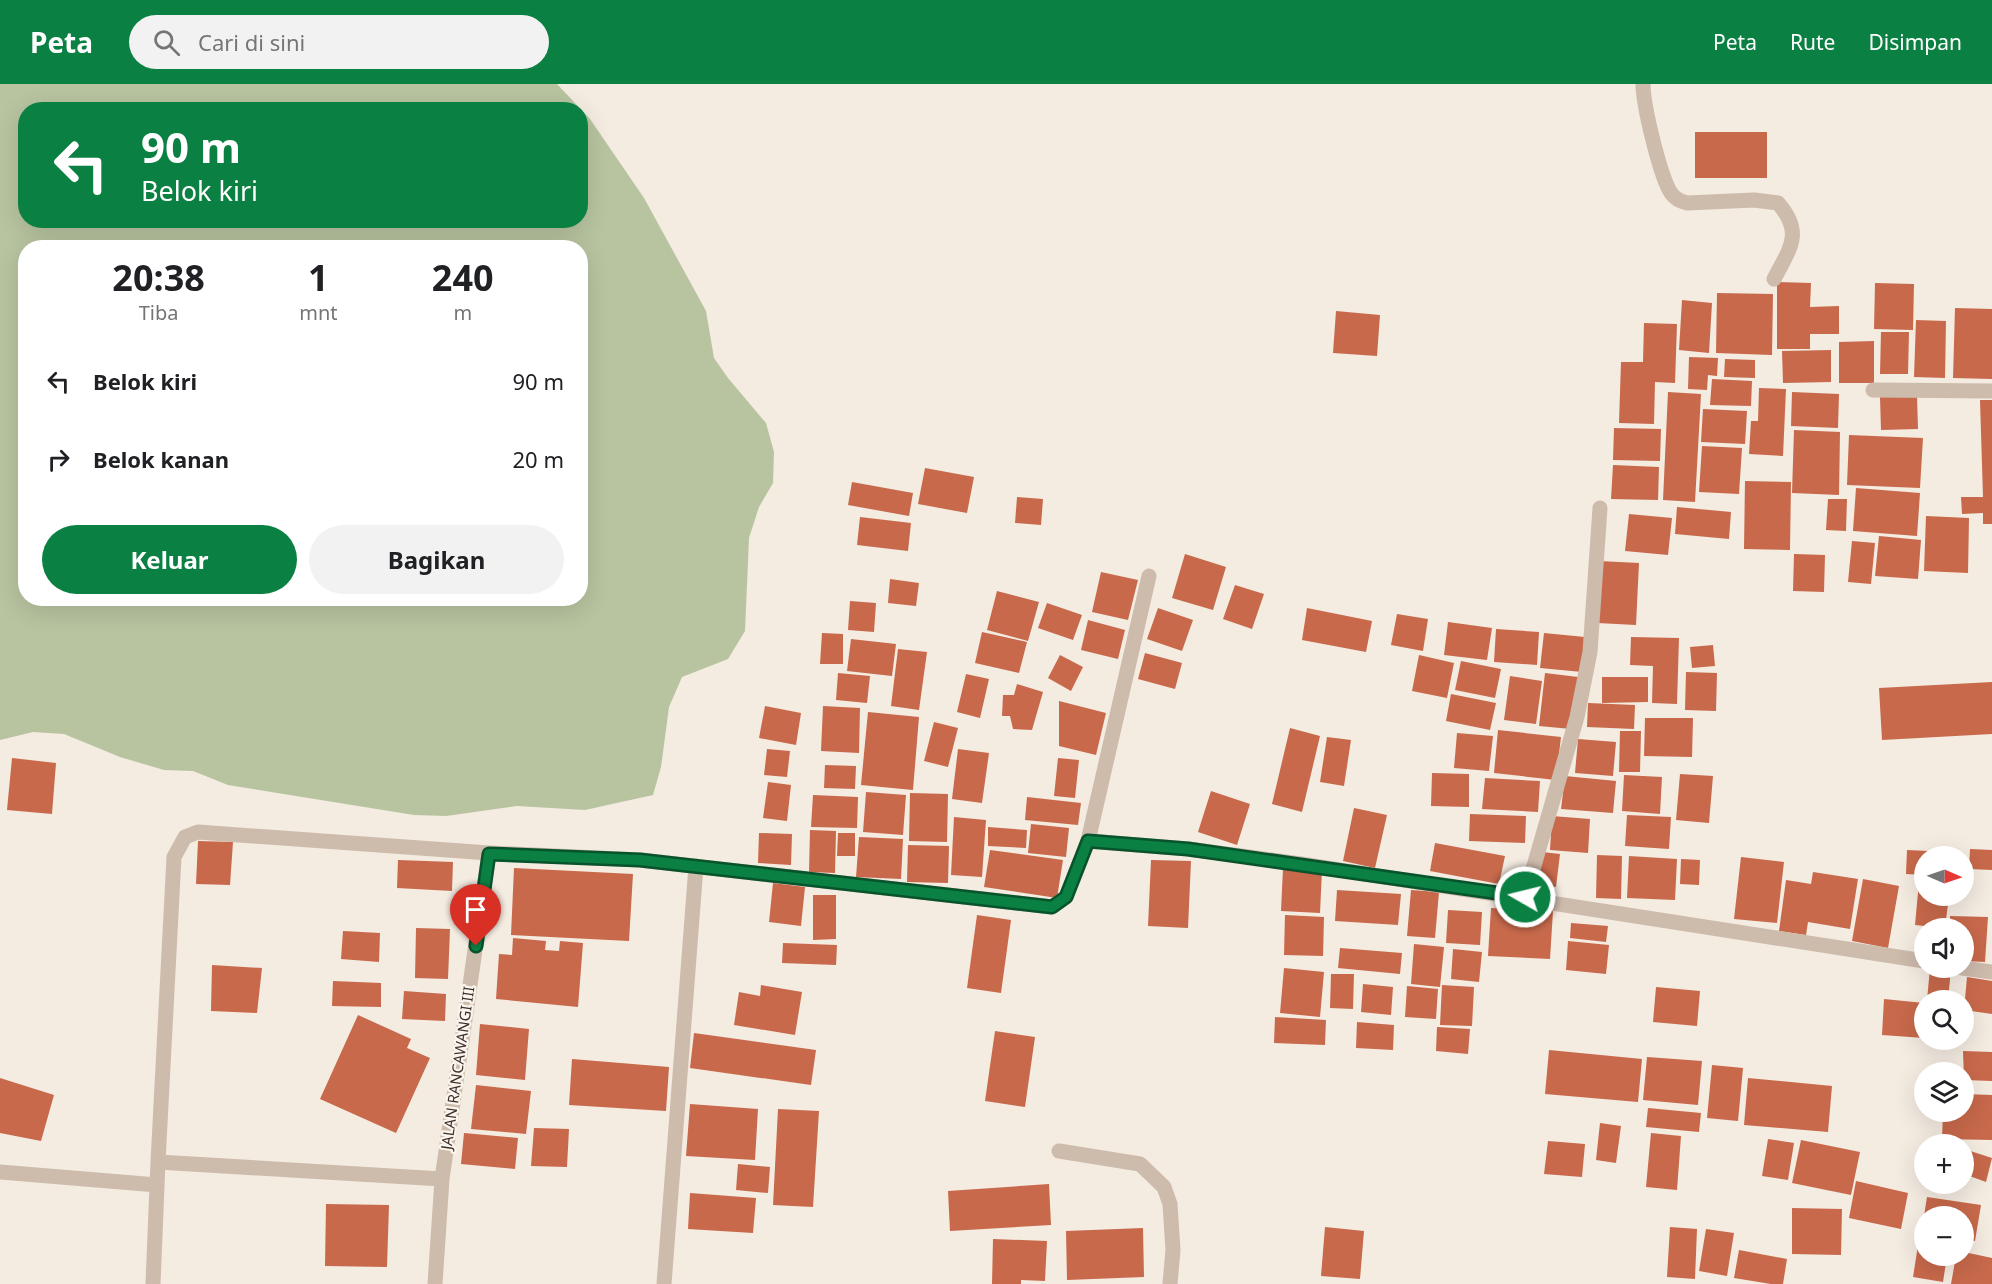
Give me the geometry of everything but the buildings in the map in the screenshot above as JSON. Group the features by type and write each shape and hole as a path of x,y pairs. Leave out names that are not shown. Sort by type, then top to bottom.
{"street":[{"path":"1643,84 1661,168 1671,193 1678,200 1687,203 1766,201 1778,203 1789,216 1792,231 1791,246 1774,279"},
{"path":"1873,390 1992,391"},
{"path":"1525,897 1577,717 1590,652 1600,508"},
{"path":"153,1284 174,857 185,837 198,832 489,854 640,860 1052,907 1066,897 1088,841 1149,576"},
{"path":"1088,841 1188,849 1525,897 1914,959"},
{"name":"JALAN RANCAWANGI III","path":"435,1284 442,1179 489,854"},
{"path":"664,1284 696,866"},
{"path":"1974,970 1992,972"},
{"path":"1059,1151 1140,1164 1164,1187 1170,1204 1173,1250 1170,1284"},
{"path":"158,1162 442,1179"},
{"path":"0,1172 157,1185"}],"green space":[{"path":"0,84 557,84 574,102 18,102 18,228 588,228 588,117 644,198 706,311 714,358 766,423 774,452 773,483 759,507 749,538 745,631 728,659 682,677 669,707 661,767 653,795 585,810 517,806 446,816 414,815 228,785 193,771 164,770 120,757 64,734 33,732 0,740"}],"route":[{"path":"476,946 489,854 640,860 1052,907 1066,897 1088,841 1188,849 1525,897"}]}
